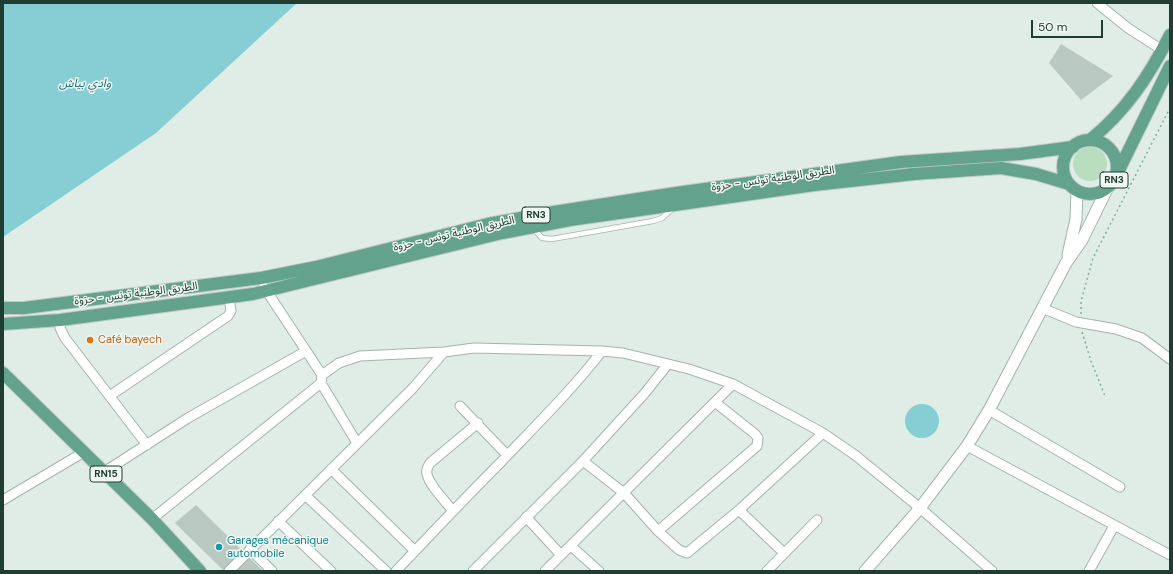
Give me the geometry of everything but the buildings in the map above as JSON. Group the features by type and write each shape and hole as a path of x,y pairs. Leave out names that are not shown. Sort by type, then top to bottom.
{"main road":[{"name":"RN3","path":"1073,147 1081,142 1090,140 1123,110 1143,83 1170,35"},
{"name":"RN3","path":"1073,188 1092,194 1107,189 1116,175 1170,66"},
{"name":"RN3","path":"1090,140 1105,145 1115,156 1118,165 1116,175"},
{"path":"1073,147 1066,155 1063,165 1064,175 1073,188"},
{"name":"الطريق الوطنية تونس - حزوة","path":"3,324 60,320 265,292 474,239 532,222 901,162 1020,154 1073,147"},
{"name":"الطريق الوطنية تونس - حزوة","path":"3,308 24,308 261,278 316,267 488,224 570,220 675,205 723,192 988,168 1018,170 1073,188"},
{"path":"24,308 24,323"},
{"name":"RN15","path":"6,376 152,519 200,571"}],"street":[{"path":"1097,3 1128,28 1162,50"},
{"path":"1066,263 1076,219 1073,188"},
{"path":"865,571 920,508 967,446 989,410 1066,263 1082,240 1107,189"},
{"path":"261,278 265,292 306,352 357,443"},
{"path":"111,395 228,316 231,311 229,298"},
{"path":"1042,308 1081,323 1116,329 1142,338 1170,359"},
{"path":"60,320 60,328 65,338 111,395 147,445"},
{"path":"152,519 339,363 360,356 444,352 474,348 602,351 623,353 689,369 734,384 823,433 856,455 920,508 992,571"},
{"path":"396,571 571,390 602,351"},
{"path":"104,472 194,414 306,352"},
{"path":"228,571 413,388 444,352"},
{"path":"473,571 583,461 645,393 668,364"},
{"path":"545,571 734,384"},
{"path":"658,531 757,446 758,438 755,434 716,403"},
{"path":"460,406 478,423 507,455"},
{"path":"989,410 1120,487"},
{"path":"453,511 430,482 427,476 427,470 430,463 478,423"},
{"path":"583,461 624,493 658,531 683,553 687,553 739,510 823,433"},
{"path":"967,446 1170,555"},
{"path":"3,500 84,452"},
{"path":"331,469 415,551"},
{"path":"305,495 386,571"},
{"path":"739,510 784,553"},
{"path":"526,517 561,556"},
{"path":"767,571 817,520"},
{"path":"278,521 331,571"},
{"path":"1089,571 1114,526"},
{"path":"571,546 599,571"},
{"path":"250,549 272,571"}],"path":[{"path":"1105,396 1084,339 1081,323 1081,301 1093,258 1170,108"}],"green space":[{"path":"1087,147 1093,147 1097,148 1104,154 1107,164 1106,171 1100,178 1093,181 1087,181 1083,180 1076,174 1073,167 1073,161 1074,157 1080,150"}],"water":[{"name":"وادي بياش","path":"3,3 297,3 156,133 3,237"},
{"path":"919,404 925,404 934,409 938,415 938,427 934,433 925,438 919,438 910,433 905,424 905,418 910,409"}],"place":[{"name":"Café bayech","path":"90,340"},
{"name":"Garages mécanique automobile","path":"219,547"}]}
